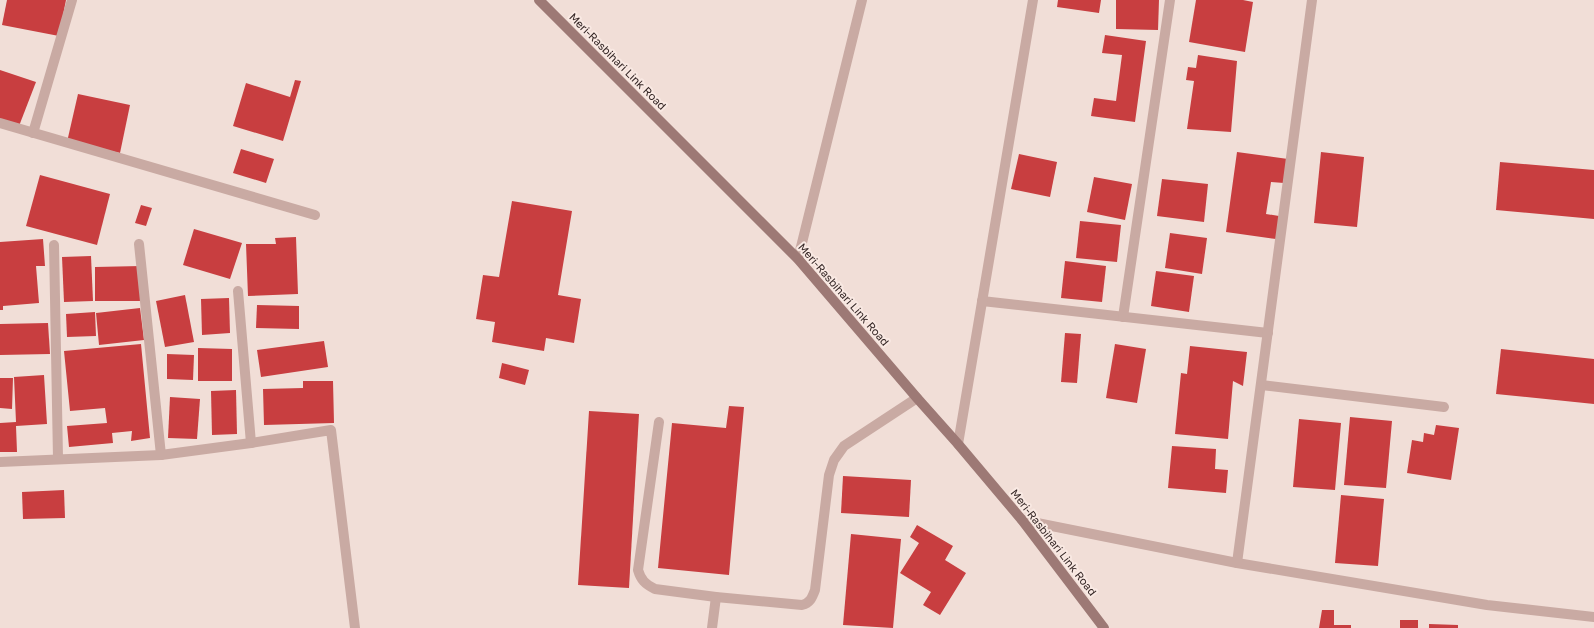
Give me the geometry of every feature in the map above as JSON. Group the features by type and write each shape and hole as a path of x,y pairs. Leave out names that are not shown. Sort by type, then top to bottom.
{"main road":[{"name":"Meri-Rasbihari Link Road","path":"539,0 798,258 1022,520 1104,628"}],"street":[{"path":"33,133 72,0"},
{"path":"798,258 862,0"},
{"path":"958,444 1033,0"},
{"path":"1123,317 1170,0"},
{"path":"1237,562 1312,0"},
{"path":"0,123 314,215"},
{"path":"139,244 161,455"},
{"path":"54,245 58,458"},
{"path":"238,291 251,443"},
{"path":"982,301 1268,333"},
{"path":"1261,385 1444,407"},
{"path":"659,422 638,570 641,579 647,585 655,589 716,597 802,605 808,604 815,590 829,475 834,460 844,446 917,398"},
{"path":"0,462 58,458 161,455 251,443 331,430 355,628"},
{"path":"1022,520 1237,562 1487,605 1594,617"},
{"path":"712,628 716,597"}],"building":[{"path":"7,0 66,0 59,36 2,25"},
{"path":"1058,0 1101,0 1099,13 1057,7"},
{"path":"1116,0 1159,0 1158,30 1116,29"},
{"path":"1196,0 1243,0 1253,2 1245,52 1189,42"},
{"path":"1105,35 1146,41 1135,122 1091,116 1094,98 1116,101 1122,55 1102,53"},
{"path":"1198,55 1237,61 1231,132 1187,129 1194,81 1186,80 1188,67 1196,68"},
{"path":"0,70 36,82 19,126 0,119"},
{"path":"295,80 301,81 283,141 233,126 246,83 290,97"},
{"path":"78,94 130,105 120,153 67,142"},
{"path":"241,149 274,159 266,183 233,173"},
{"path":"1237,152 1288,159 1284,183 1271,182 1266,214 1279,216 1276,239 1226,232"},
{"path":"1321,152 1364,157 1357,227 1314,223"},
{"path":"1019,154 1057,162 1050,197 1011,189"},
{"path":"1500,162 1594,170 1594,219 1496,210"},
{"path":"40,175 110,194 97,245 26,226"},
{"path":"1094,177 1132,184 1125,220 1087,212"},
{"path":"1162,179 1208,184 1204,222 1157,216"},
{"path":"512,201 572,211 558,295 581,299 574,343 546,338 544,351 492,342 495,322 476,319 483,275 499,277"},
{"path":"141,205 152,208 146,226 135,223"},
{"path":"1080,221 1121,225 1117,262 1076,258"},
{"path":"194,229 242,243 230,279 183,265"},
{"path":"1170,233 1207,238 1202,274 1165,268"},
{"path":"296,237 298,294 248,296 246,244 276,244 275,238"},
{"path":"43,239 45,266 36,266 39,303 3,306 3,310 0,310 0,242"},
{"path":"91,256 93,301 64,302 62,257"},
{"path":"1065,261 1106,266 1102,302 1061,298"},
{"path":"141,266 142,301 95,301 95,267"},
{"path":"1156,271 1194,276 1189,312 1151,306"},
{"path":"185,295 194,342 165,347 156,301"},
{"path":"229,298 230,333 202,335 201,299"},
{"path":"257,305 299,306 299,329 256,328"},
{"path":"140,308 144,340 99,345 96,313"},
{"path":"95,312 96,336 67,337 66,314"},
{"path":"48,323 50,354 0,355 0,324"},
{"path":"1065,333 1081,334 1077,383 1061,382"},
{"path":"324,341 328,367 261,377 257,350"},
{"path":"141,344 150,438 131,441 132,431 112,433 113,443 69,447 67,426 107,423 105,408 70,411 64,351"},
{"path":"1115,344 1146,349 1137,403 1106,398"},
{"path":"1190,346 1247,352 1243,386 1233,381 1228,439 1175,434 1181,373 1187,374"},
{"path":"198,348 232,349 232,381 198,381"},
{"path":"1501,349 1594,359 1594,404 1496,394"},
{"path":"167,354 194,355 193,380 167,379"},
{"path":"502,363 529,370 525,385 499,378"},
{"path":"44,375 47,424 16,426 17,452 0,452 0,423 16,422 14,377"},
{"path":"0,378 13,378 12,409 0,408"},
{"path":"303,381 333,381 334,423 264,425 263,389 303,388"},
{"path":"236,390 237,434 212,435 211,391"},
{"path":"170,397 200,399 197,439 168,438"},
{"path":"729,406 744,407 729,575 658,568 672,423 726,428"},
{"path":"589,411 639,414 629,588 578,585"},
{"path":"1350,417 1392,421 1386,488 1344,485"},
{"path":"1299,419 1341,423 1335,490 1293,487"},
{"path":"1436,425 1459,428 1451,480 1407,473 1412,440 1423,442 1424,433 1434,435"},
{"path":"1172,446 1216,449 1215,469 1228,470 1226,493 1168,488"},
{"path":"843,476 911,480 909,517 841,513"},
{"path":"64,490 65,518 23,519 22,492"},
{"path":"1341,495 1384,499 1378,566 1335,563"},
{"path":"917,525 953,546 945,560 966,573 940,615 923,605 931,592 900,573 919,543 910,537"},
{"path":"851,534 901,539 893,628 843,625"},
{"path":"1322,610 1334,610 1334,625 1351,625 1351,628 1319,628"},
{"path":"1400,620 1418,620 1418,628 1400,628"},
{"path":"1429,624 1458,625 1458,628 1429,628"}]}
